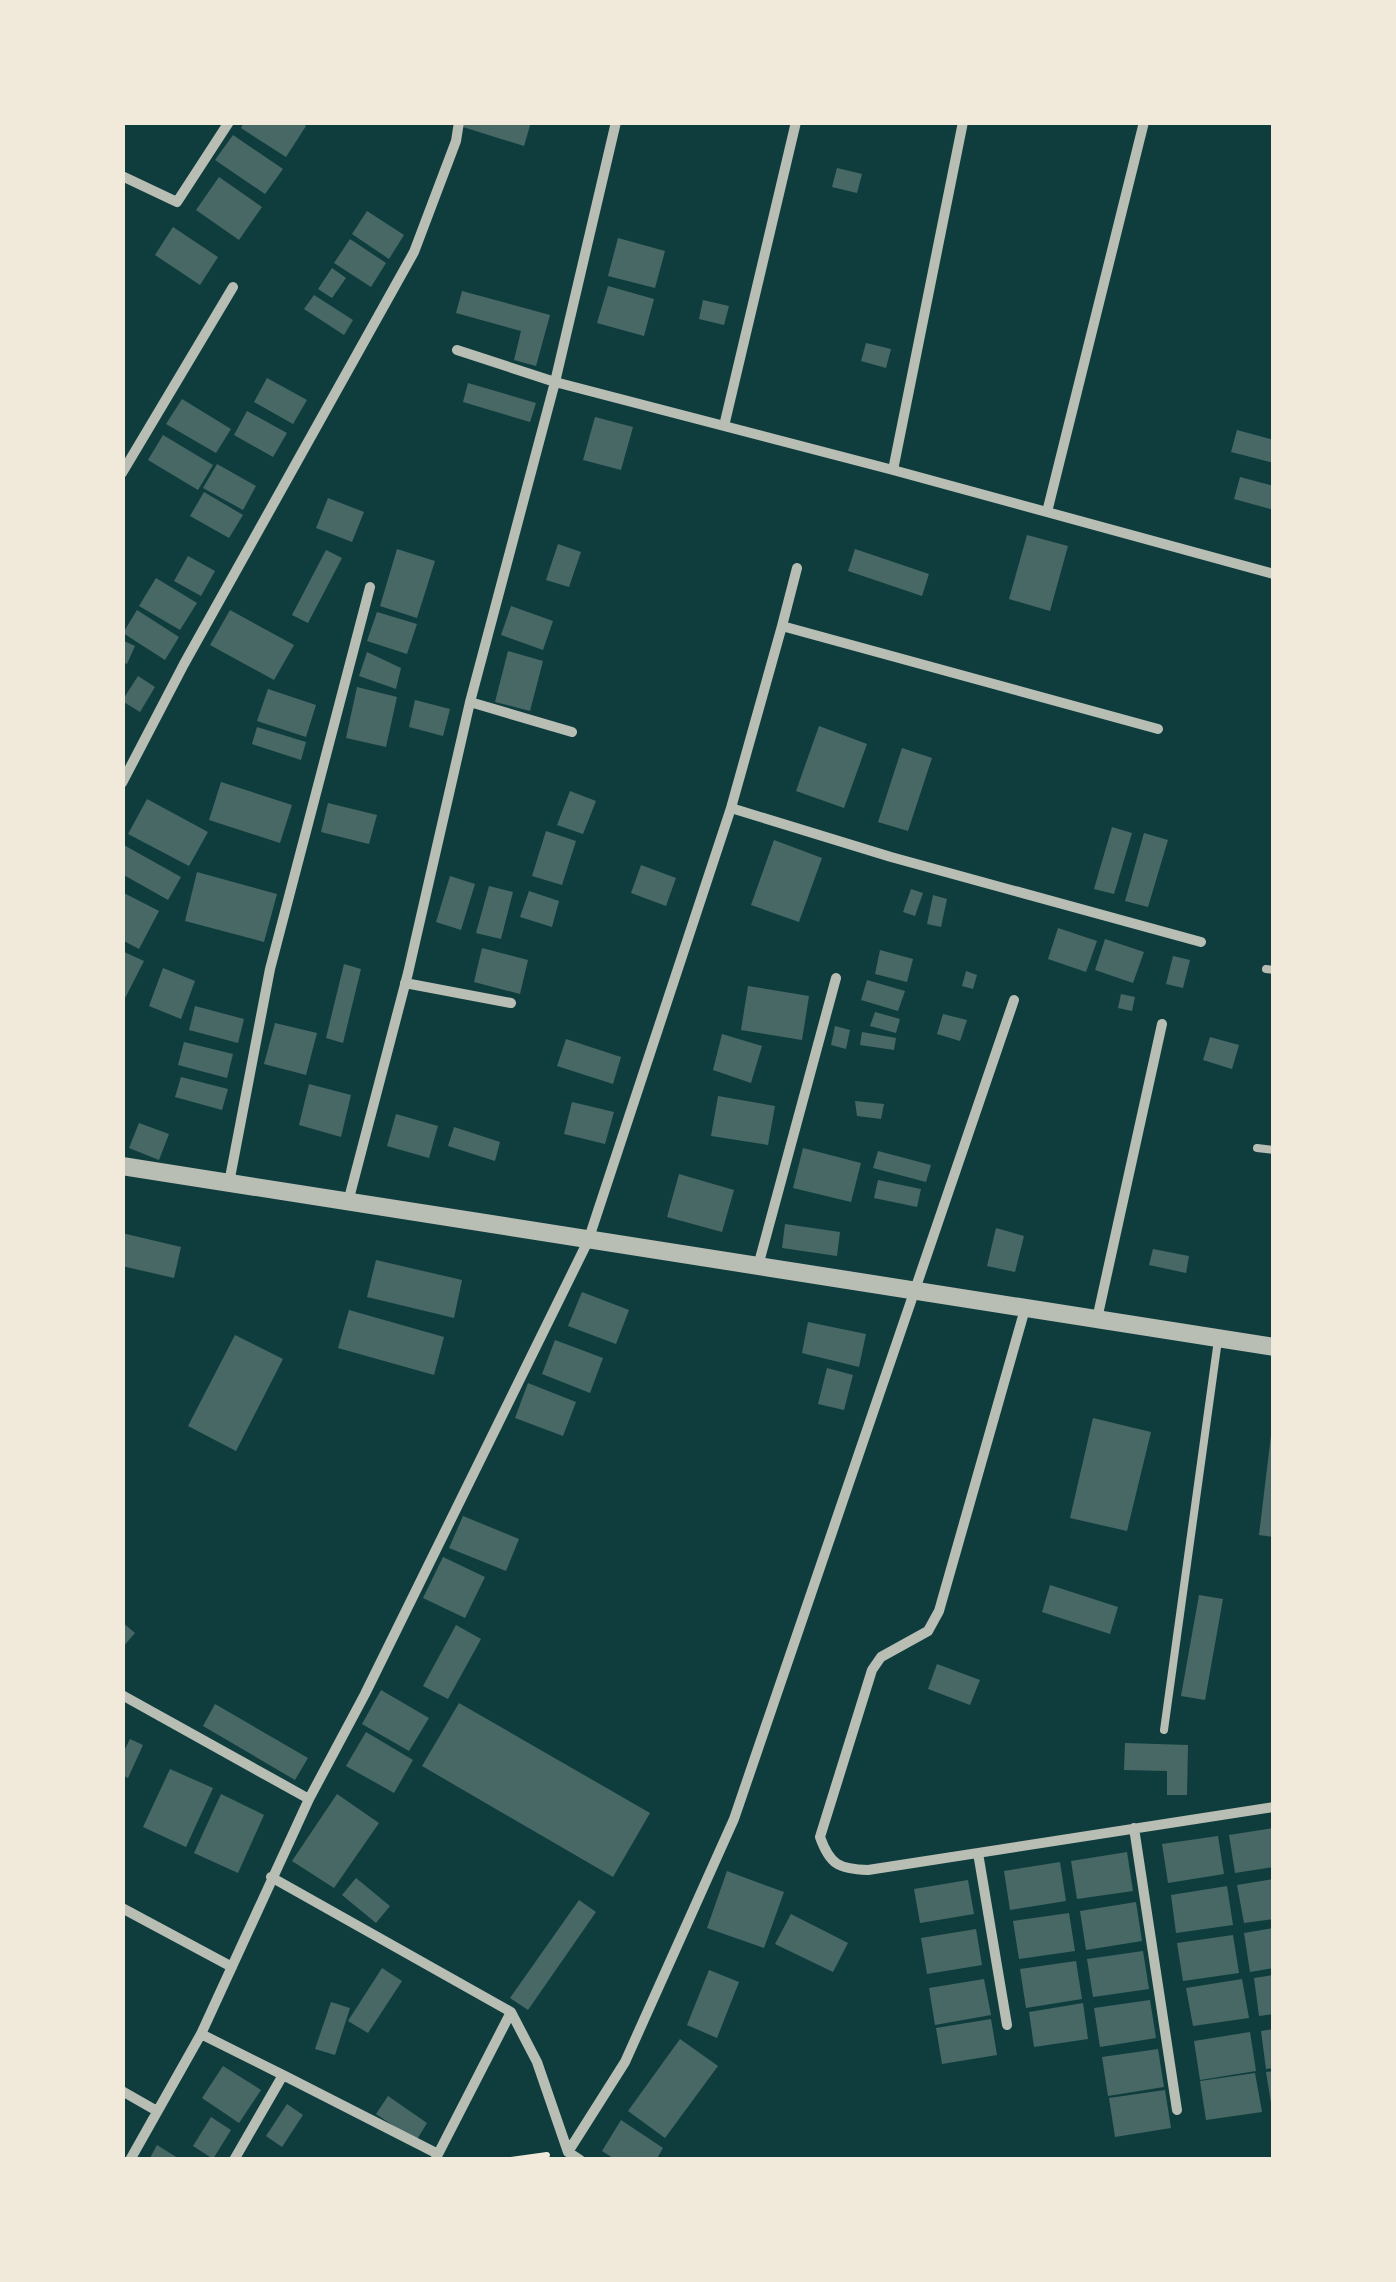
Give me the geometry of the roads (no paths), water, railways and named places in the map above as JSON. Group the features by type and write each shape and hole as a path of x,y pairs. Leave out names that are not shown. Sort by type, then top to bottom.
{"street":[{"path":"122,176 177,202 229,122"},
{"path":"122,784 184,664 414,252 460,122"},
{"path":"348,1202 405,983 470,702 555,382 616,122"},
{"path":"724,426 796,122"},
{"path":"893,470 964,122"},
{"path":"1046,512 1144,122"},
{"path":"122,473 233,287"},
{"path":"457,350 555,382 1274,574"},
{"path":"130,2160 200,2034 309,1799 365,1694 588,1241 732,808 796,568"},
{"path":"229,1183 270,969 370,588"},
{"path":"782,626 1158,728"},
{"path":"470,702 572,732"},
{"path":"732,808 891,857 1202,942"},
{"path":"758,1266 836,978"},
{"path":"405,983 511,1003"},
{"path":"568,2152 624,2062 734,1819 1014,1000"},
{"path":"1097,1319 1162,1024"},
{"path":"122,1166 1274,1347"},
{"path":"1025,1309 939,1611 928,1631 881,1657 872,1670 820,1837 827,1857 846,1869 868,1870 1274,1807"},
{"path":"122,1695 309,1799"},
{"path":"1134,1828 1177,2110"},
{"path":"978,1853 1008,2024"},
{"path":"271,1877 510,2012 538,2062 568,2152 580,2160"},
{"path":"122,1908 232,1967"},
{"path":"200,2034 437,2157 510,2012"},
{"path":"234,2160 283,2075"},
{"path":"122,2091 157,2111"}],"lane":[{"path":"1257,1148 1274,1150"},
{"path":"1164,1730 1218,1340"}]}
